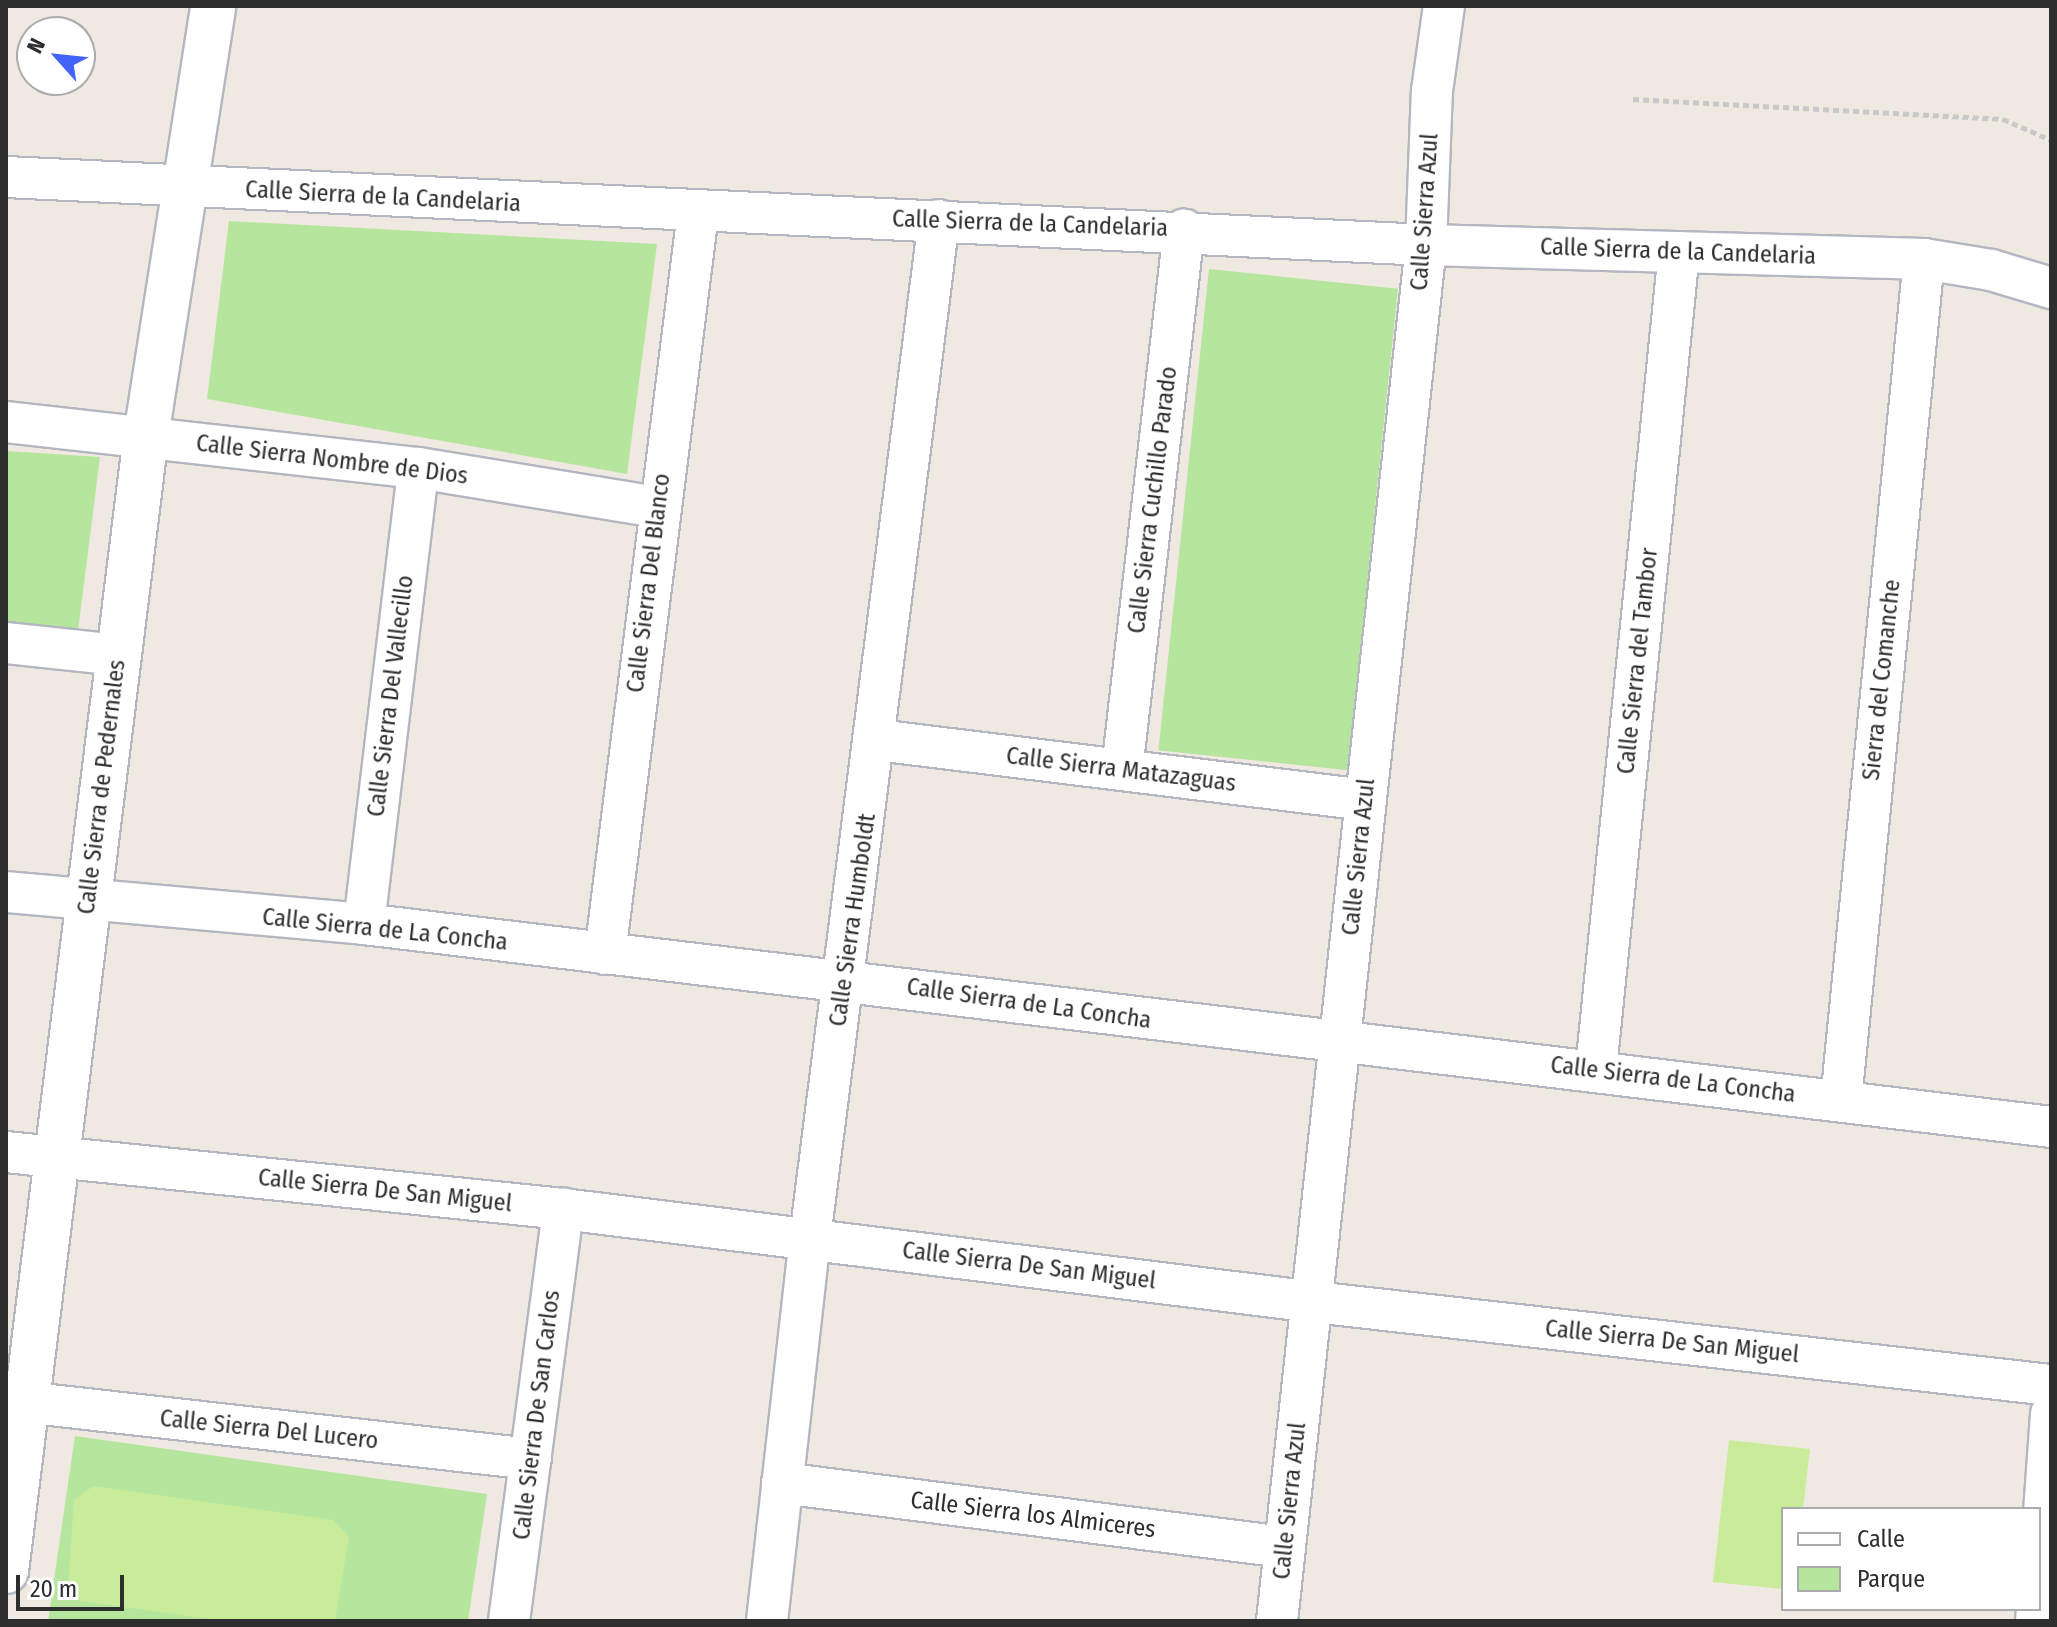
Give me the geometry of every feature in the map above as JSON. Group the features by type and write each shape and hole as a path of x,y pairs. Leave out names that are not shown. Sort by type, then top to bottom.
{"main road":[{"name":"Calle Sierra de Pedernales","path":"6,1571 17,1402 56,1159 146,436 213,6"}],"street":[{"name":"Calle Sierra Azul","path":"1277,1621 1314,1302 1426,245 1432,91 1444,6"},
{"name":"Calle Sierra de la Candelaria","path":"6,177 698,213 1184,230 1426,245 1924,259 1991,270 2051,288"},
{"name":"Calle Sierra Del Blanco","path":"605,954 657,507 698,213"},
{"name":"Calle Sierra Humboldt","path":"767,1621 810,1238 877,740 939,220"},
{"name":"Calle Sierra Cuchillo Parado","path":"1122,770 1184,230"},
{"name":"Calle Sierra del Tambor","path":"1596,1069 1679,252"},
{"name":"Sierra del Comanche","path":"1841,1101 1924,259"},
{"name":"Calle Sierra Nombre de Dios","path":"6,422 418,468 657,507"},
{"name":"Calle Sierra Del Vallecillo","path":"364,924 418,468"},
{"path":"6,643 118,655"},
{"name":"Calle Sierra Matazaguas","path":"877,740 1365,800"},
{"name":"Calle Sierra de La Concha","path":"6,892 87,903 364,924 846,980 1339,1045 1596,1069 2051,1127"},
{"name":"Calle Sierra De San Miguel","path":"6,1152 563,1209 1314,1302 2051,1385"},
{"name":"Calle Sierra De San Carlos","path":"509,1621 563,1209"},
{"name":"Calle Sierra Del Lucero","path":"17,1402 531,1459"},
{"path":"2041,1554 2051,1413"},
{"name":"Calle Sierra los Almiceres","path":"782,1483 1284,1547"}],"path":[{"path":"1633,99 2003,119 2051,140"}],"green space":[{"path":"229,221 657,244 627,474 207,399"},
{"path":"1209,269 1398,289 1347,770 1158,750"},
{"path":"6,451 100,457 78,631 6,621"},
{"path":"75,1436 487,1494 468,1621 48,1621"},
{"path":"1729,1440 1810,1449 1803,1507 1781,1507 1781,1589 1713,1582"},
{"path":"93,1486 333,1520 349,1537 335,1621 226,1621 80,1601 68,1585 74,1500"}]}
